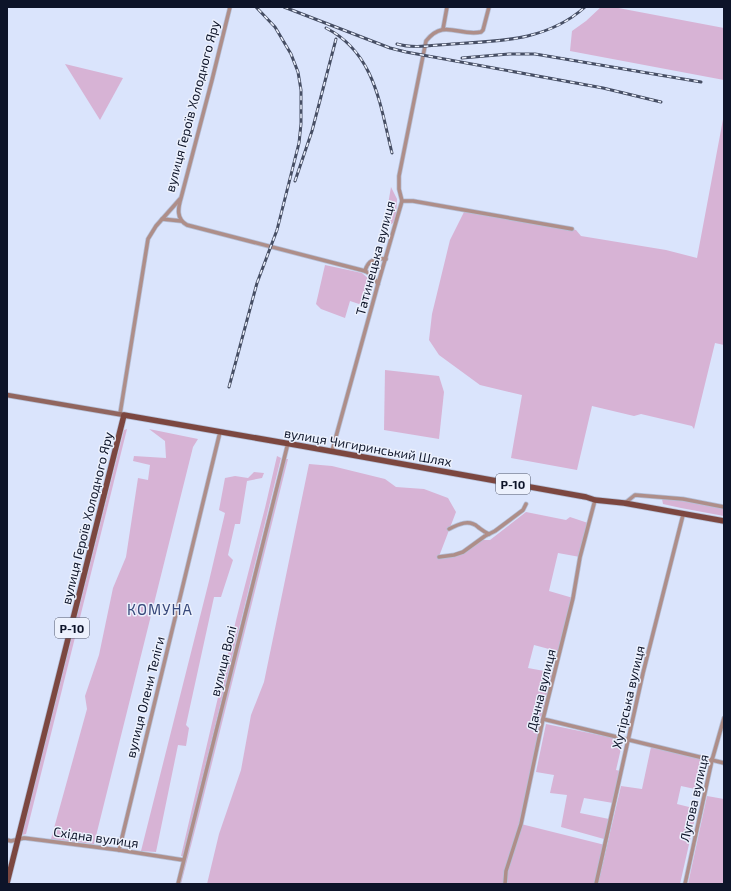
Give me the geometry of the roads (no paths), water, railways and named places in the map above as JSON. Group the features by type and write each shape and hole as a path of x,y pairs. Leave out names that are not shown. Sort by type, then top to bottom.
{"main road":[{"name":"вулиця Чигиринський Шлях","path":"7,395 288,443 586,497 595,500 624,503 683,515 724,521"},
{"name":"вулиця Героїв Холодного Яру","path":"7,883 122,415"}],"street":[{"name":"вулиця Героїв Холодного Яру","path":"122,415 148,241 152,231 180,198 230,7"},
{"path":"447,7 443,29 481,32 483,30 489,7"},
{"name":"Татинецька вулиця","path":"332,451 402,201 399,188 399,176 426,41 432,33 443,29"},
{"path":"180,198 178,209 181,221"},
{"path":"402,201 414,201 572,229"},
{"path":"162,219 181,221 186,225 365,271 372,275 378,284"},
{"path":"365,271 366,267 373,260 386,259"},
{"name":"вулиця Олени Теліги","path":"119,850 220,432"},
{"name":"вулиця Волі","path":"178,884 288,443"},
{"path":"624,503 635,495 682,499 724,508"},
{"name":"Дачна вулиця","path":"505,884 506,871 521,824 543,719 574,598 580,557 595,500"},
{"path":"439,557 463,552 523,510 526,504"},
{"name":"Хутірська вулиця","path":"596,884 643,673 683,515"},
{"path":"449,528 469,522 474,524 482,532 489,534"},
{"name":"Лугова вулиця","path":"685,884 712,760 724,718"},
{"path":"543,719 724,763"},
{"name":"Східна вулиця","path":"7,840 11,841 24,838 183,860"}],"railway":[{"path":"229,387 257,283 277,230 299,143 301,124 301,90 298,72 291,54 275,27 256,7"},
{"path":"284,7 390,48 603,88 661,102"},
{"path":"397,44 424,46 488,42 522,37 555,27 585,7"},
{"path":"326,28 342,39 355,51 365,66 379,99 392,153"},
{"path":"295,181 312,131 336,39"},
{"path":"462,58 509,54 535,54 701,82"}],"district":[{"name":"КОМУНА","path":"160,609"}]}
